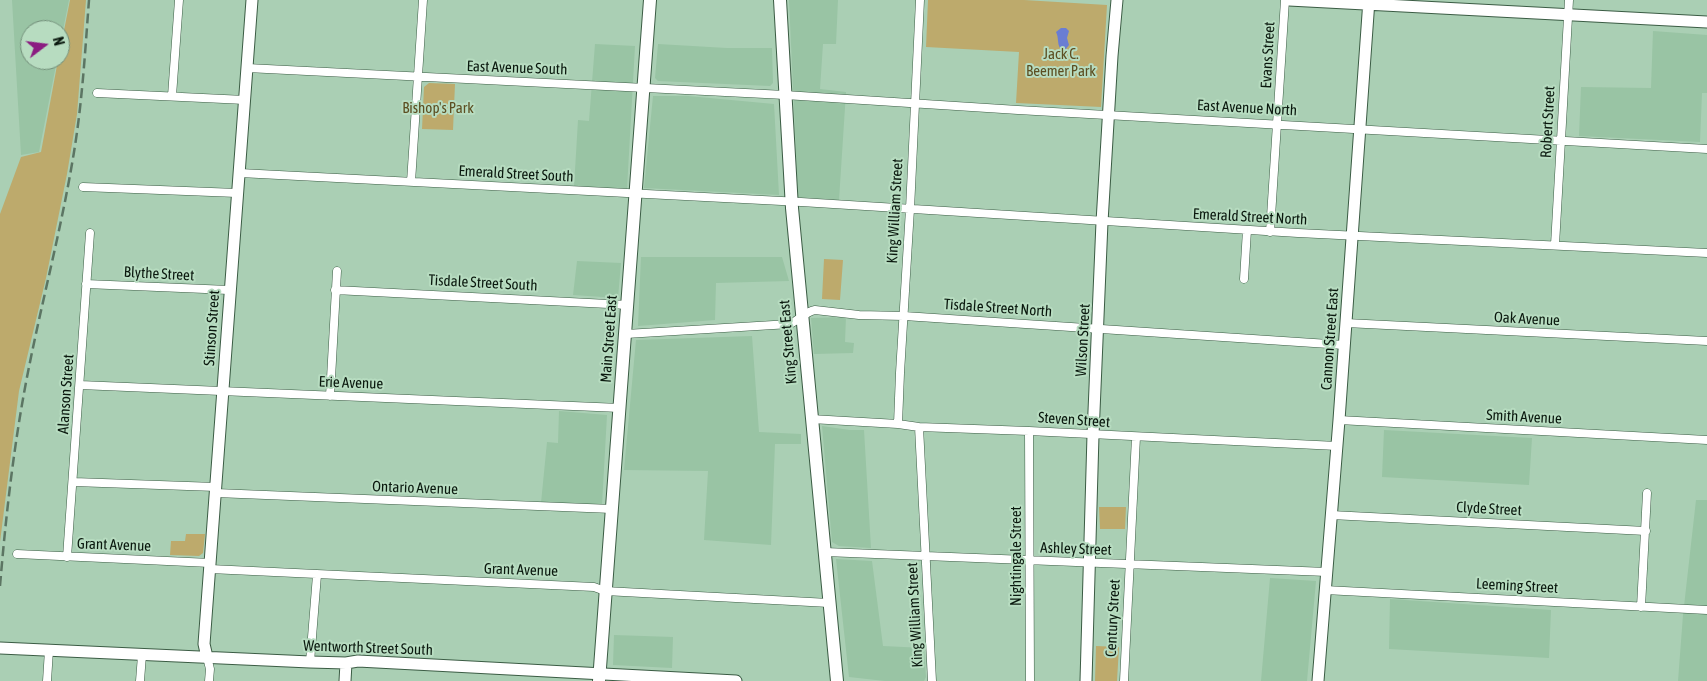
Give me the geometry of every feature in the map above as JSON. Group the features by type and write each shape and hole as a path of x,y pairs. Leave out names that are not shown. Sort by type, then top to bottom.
{"main road":[{"name":"Stinson Street","path":"207,657 204,644 252,0"},
{"name":"Main Street East","path":"599,678 650,0"},
{"name":"King Street East","path":"780,0 791,201 837,681"},
{"name":"Wilson Street","path":"1086,681 1093,435 1102,222 1117,0"},
{"path":"1287,0 1369,2 1707,22"},
{"name":"Cannon Street East","path":"1318,681 1353,236 1369,2"},
{"name":"Wentworth Street South","path":"0,648 310,662 346,663 358,661 489,667 599,678 736,681"},
{"path":"345,681 346,663"}],"street":[{"path":"172,96 179,0"},
{"path":"411,182 423,0"},
{"name":"King William Street","path":"898,424 920,0"},
{"name":"Evans Street","path":"1270,232 1287,0"},
{"name":"Robert Street","path":"1555,245 1569,0"},
{"name":"East Avenue South","path":"247,68 785,95"},
{"path":"96,93 244,100"},
{"name":"East Avenue North","path":"785,95 1707,149"},
{"name":"Emerald Street South","path":"240,173 791,201"},
{"path":"83,187 237,193"},
{"name":"Emerald Street North","path":"791,201 1270,232 1707,253"},
{"path":"1244,279 1247,230"},
{"name":"Alanson Street","path":"67,557 74,482 90,233"},
{"path":"330,396 337,271"},
{"name":"Blythe Street","path":"86,284 230,290"},
{"name":"Tisdale Street South","path":"335,290 628,305"},
{"name":"Tisdale Street North","path":"802,316 815,310 1344,345"},
{"path":"626,334 790,324 802,316"},
{"name":"Oak Avenue","path":"1346,323 1707,341"},
{"name":"Erie Avenue","path":"80,385 620,408"},
{"name":"Steven Street","path":"811,419 919,427 1337,446"},
{"name":"Smith Avenue","path":"1339,420 1707,440"},
{"name":"King William Street","path":"919,427 932,681"},
{"name":"Nightingale Street","path":"1029,431 1030,681"},
{"name":"Century Street","path":"1124,681 1136,437"},
{"name":"Ontario Avenue","path":"74,482 612,509"},
{"path":"1641,606 1648,493"},
{"name":"Clyde Street","path":"1331,515 1646,531"},
{"name":"Ashley Street","path":"825,552 1327,572"},
{"name":"Grant Avenue","path":"17,554 210,566 317,575 594,587 605,591 829,603"},
{"path":"310,662 317,575"},
{"name":"Leeming Street","path":"1325,590 1707,610"},
{"path":"46,681 49,650"},
{"path":"140,681 142,655"},
{"path":"207,657 210,669 209,681"}],"shaded area":[{"path":"12,0 69,0 65,20 20,20 20,70 55,70 39,152 21,155"},
{"path":"789,0 838,0 836,44 823,44 820,89 846,92 839,200 798,197"},
{"path":"1653,31 1707,35 1707,93 1702,93 1700,142 1579,136 1581,87 1651,88"},
{"path":"595,44 635,46 627,189 574,187 578,120 589,121"},
{"path":"658,44 727,48 772,48 773,83 770,86 658,81 655,78"},
{"path":"653,96 688,96 774,104 779,195 644,188"},
{"path":"641,257 782,257 789,281 716,283 715,320 638,326"},
{"path":"577,261 621,263 618,298 573,295"},
{"path":"846,317 845,342 854,343 853,353 814,354 811,318"},
{"path":"752,336 759,432 801,434 801,444 775,444 771,545 704,540 708,471 624,470 636,340"},
{"path":"559,411 607,415 602,505 541,503 547,442 558,443"},
{"path":"822,426 864,430 871,548 839,546 832,542"},
{"path":"1384,430 1532,438 1529,485 1382,477"},
{"path":"1696,500 1707,500 1707,681 1678,681 1683,615"},
{"path":"836,559 872,561 883,646 924,648 926,677 924,681 885,681 849,677"},
{"path":"1270,578 1316,581 1307,681 1261,681"},
{"path":"1390,599 1551,610 1549,658 1389,649"},
{"path":"614,635 673,637 672,668 613,665"}],"green space":[{"path":"70,0 86,0 77,114 46,278 19,391 0,542 0,214 21,157 41,152 56,70 70,70 70,20 66,20"},
{"name":"Jack C. Beemer Park","path":"928,0 1024,0 1107,5 1101,107 1016,103 1019,52 926,47"},
{"name":"Bishop's Park","path":"429,83 455,84 453,130 422,129 424,87"},
{"path":"824,259 843,260 840,300 822,299"},
{"path":"1099,507 1126,507 1125,529 1100,529"},
{"path":"186,534 205,534 203,553 199,556 170,555 171,541 185,541"},
{"path":"1096,646 1119,647 1117,681 1095,681"}],"water":[{"path":"1061,28 1066,28 1069,31 1067,38 1069,45 1065,50 1060,48 1056,32"}],"railway":[{"path":"0,586 11,479 23,399 33,345 63,212 79,119 89,0"}]}
